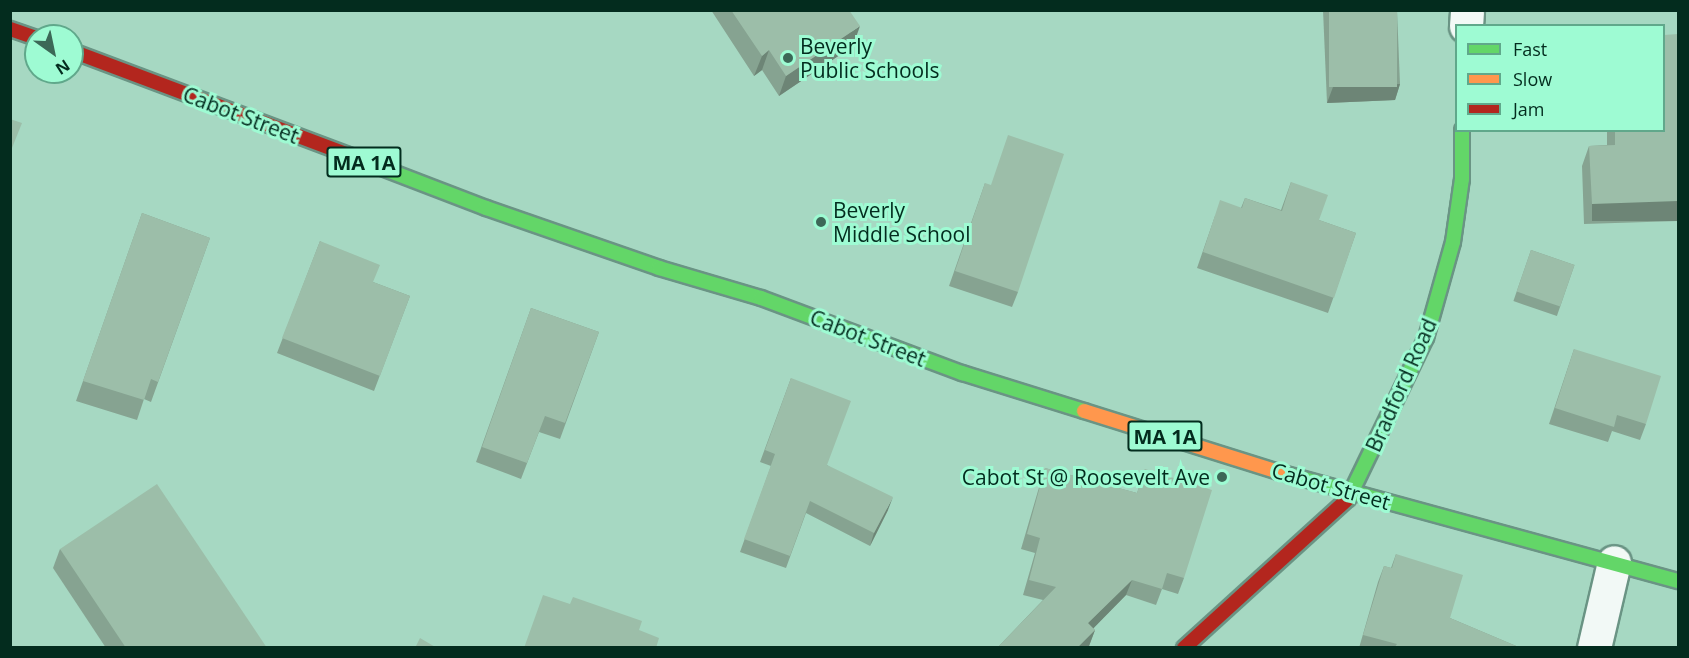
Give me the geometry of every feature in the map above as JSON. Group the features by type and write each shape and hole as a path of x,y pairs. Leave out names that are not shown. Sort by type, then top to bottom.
{"main road":[{"name":"Cabot Street","path":"84,56 486,208 659,268 761,298 962,373 1352,495 1614,562 1678,581"},
{"name":"Bradford Road","path":"1352,495 1426,338 1453,242 1462,179 1462,132"},
{"path":"1184,648 1352,495"}],"street":[{"path":"1594,648 1614,562"}],"building":[{"name":"Beverly Public Schools","path":"731,10 849,10 860,26 786,76 769,50 762,56"},
{"path":"1329,10 1397,10 1397,87 1329,87"},
{"path":"1678,34 1678,201 1592,204 1589,146 1615,145 1615,132 1665,132 1665,35"},
{"path":"10,119 22,123 10,153"},
{"path":"1008,135 1064,154 1018,292 955,271 985,183 991,185"},
{"path":"1291,182 1328,195 1319,220 1356,233 1334,298 1203,252 1220,200 1242,208 1245,198 1282,211"},
{"path":"142,213 210,238 158,382 151,379 144,400 83,381"},
{"path":"320,241 380,265 373,282 410,296 380,376 282,338"},
{"path":"1531,250 1574,265 1560,307 1517,292"},
{"path":"531,308 599,332 565,423 545,416 527,463 482,447"},
{"path":"1574,349 1661,376 1646,424 1617,415 1614,427 1555,408"},
{"path":"791,378 851,401 827,465 893,497 874,533 810,501 790,556 744,539 775,454 765,450"},
{"path":"1045,468 1137,493 1145,469 1212,490 1184,578 1167,573 1162,589 1132,580 1088,623 1095,630 1077,648 997,648 1056,587 1029,580 1040,538 1027,534"},
{"path":"157,484 267,648 126,648 60,549"},
{"path":"1396,554 1463,575 1450,618 1521,648 1394,648 1397,644 1363,635 1384,566 1392,568"},
{"path":"543,595 570,604 573,597 642,621 639,630 659,638 656,648 524,648"},
{"path":"420,638 437,648 415,648"}],"traffic: fast":[{"path":"1348,499 1426,338 1453,242 1462,179 1462,132"},
{"path":"348,155 486,208 659,268 761,298 962,373 1084,411"},
{"path":"1279,472 1678,581"}],"traffic: slow":[{"path":"1084,411 1279,472"}],"traffic: jam":[{"path":"10,29 24,34"},
{"path":"84,56 348,155"},
{"path":"1184,648 1348,499"}],"place":[{"name":"Beverly Public Schools","path":"788,58"},
{"name":"Beverly Middle School","path":"821,222"},
{"name":"Cabot St @ Roosevelt Ave","path":"1222,477"}]}
